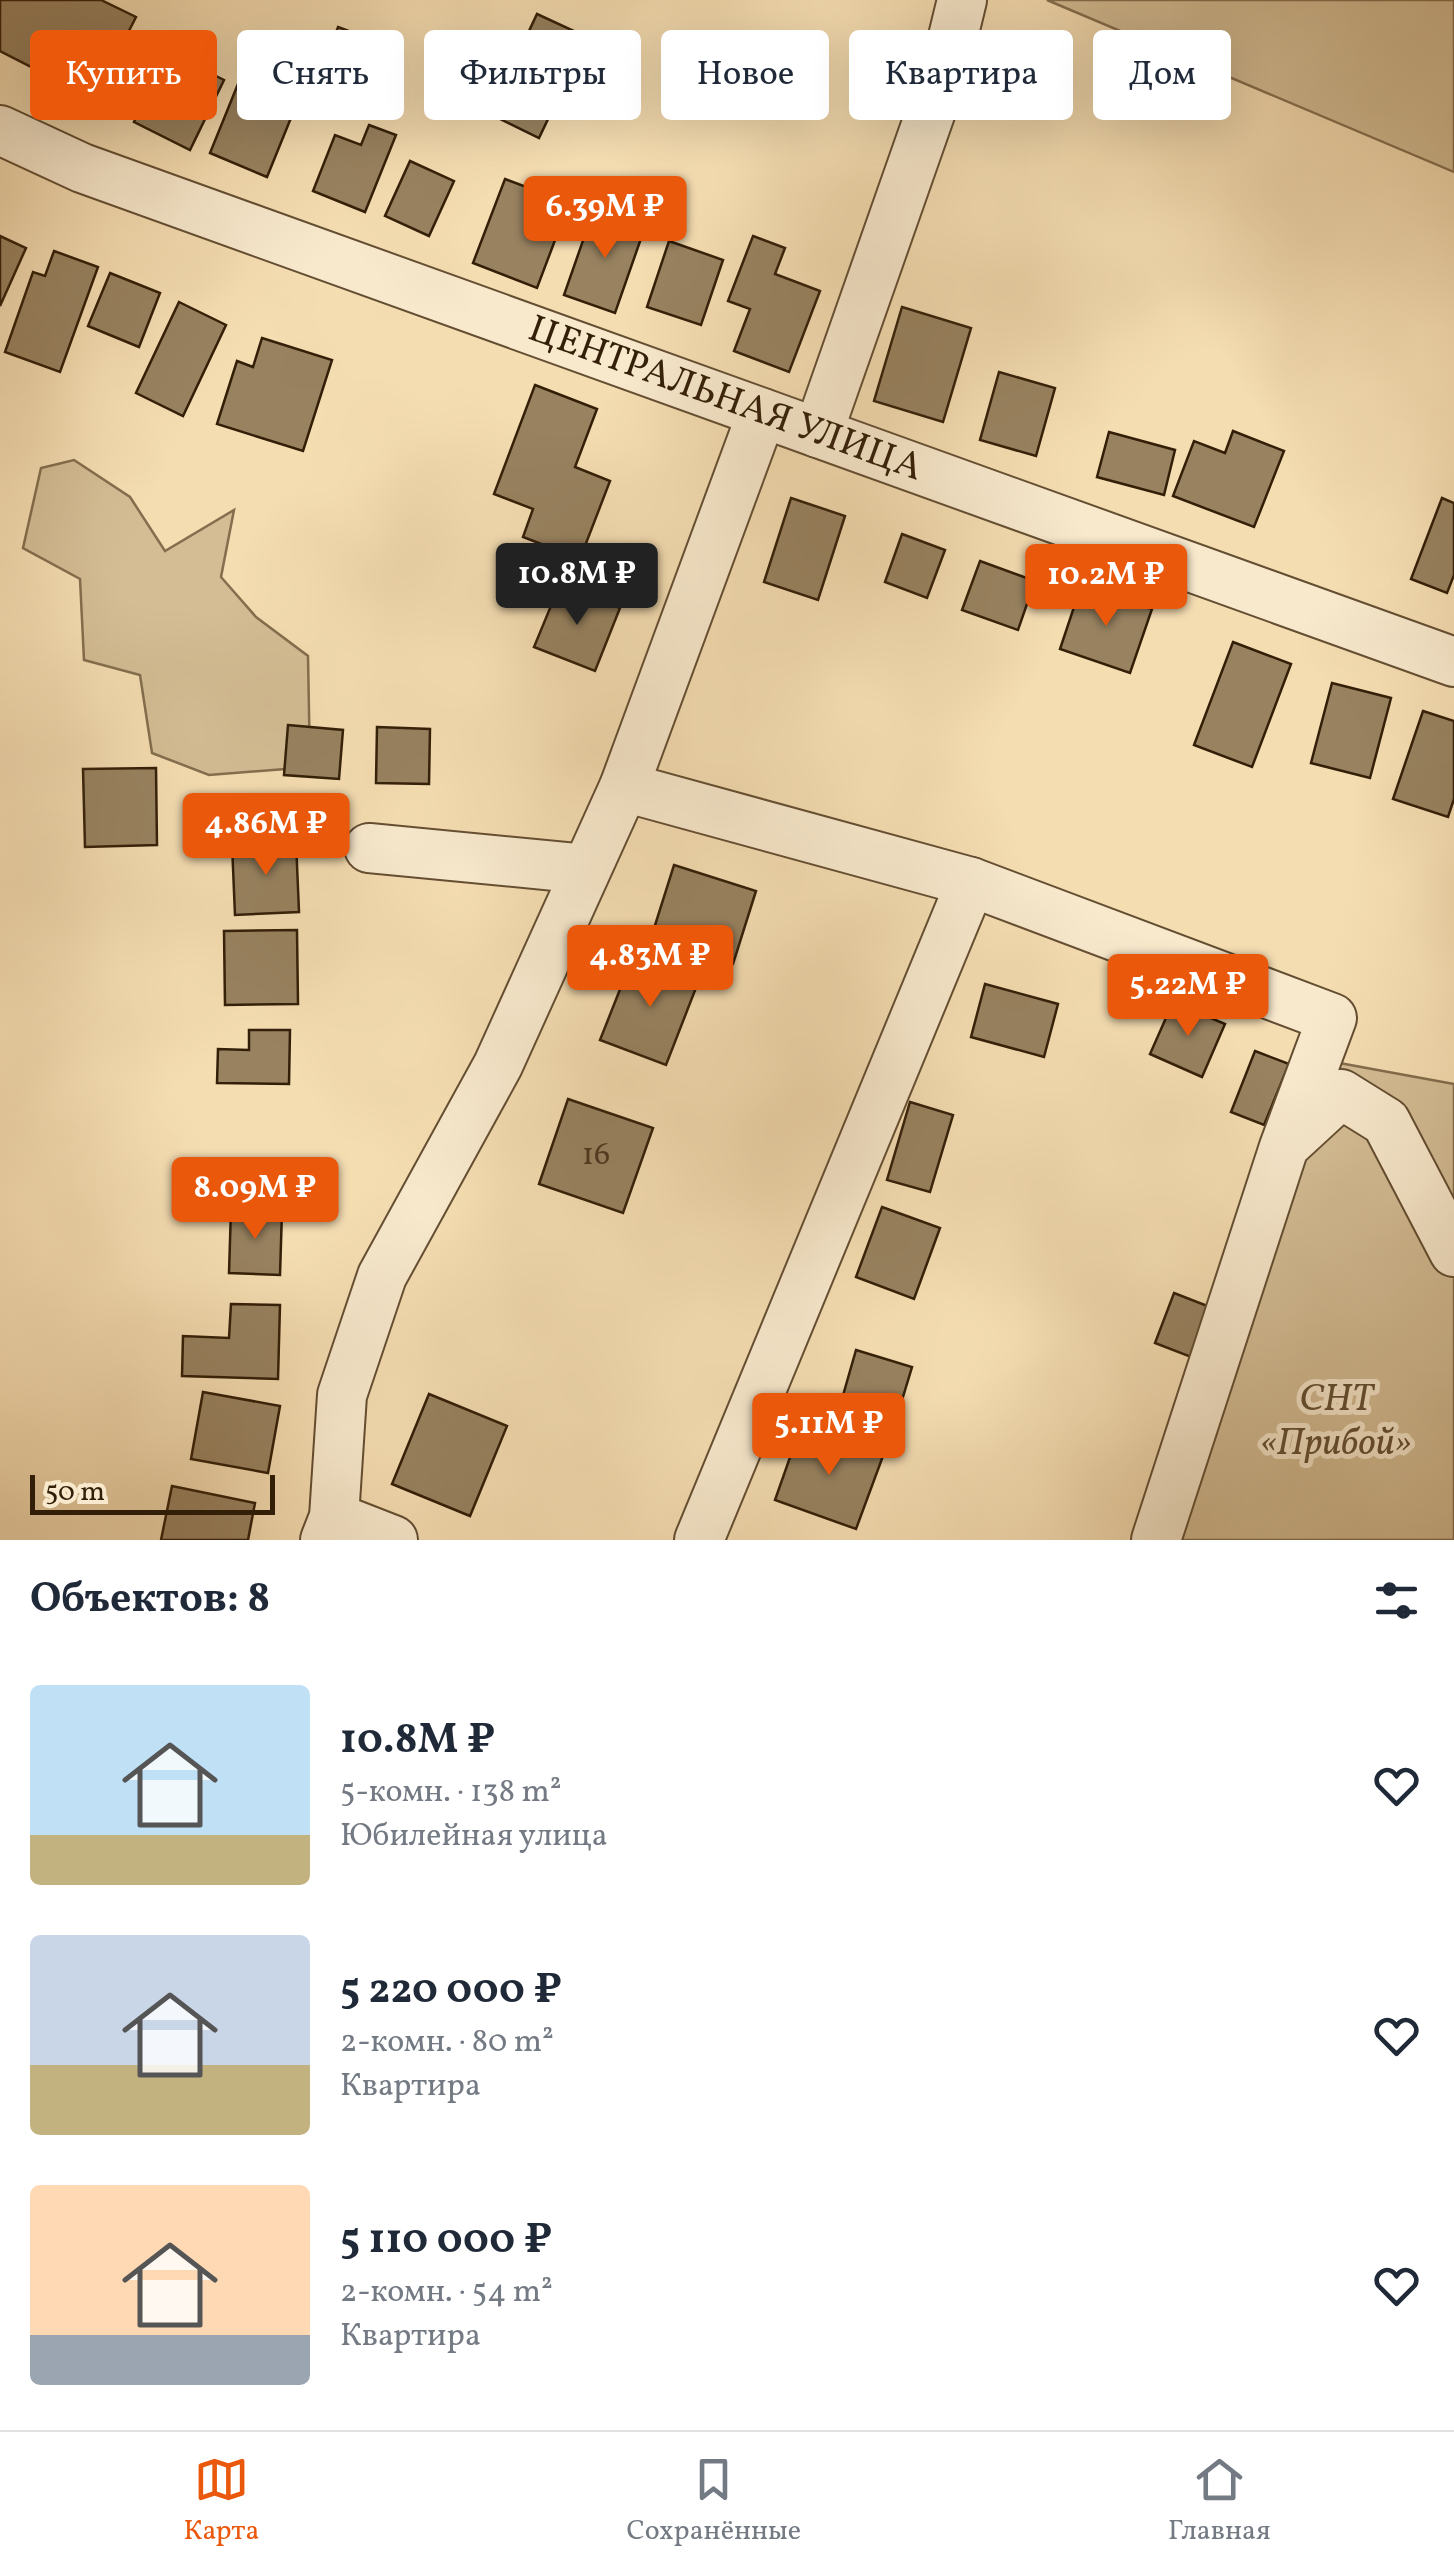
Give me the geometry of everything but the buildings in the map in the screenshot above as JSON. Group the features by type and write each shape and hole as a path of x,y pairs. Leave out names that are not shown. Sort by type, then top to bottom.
{"street":[{"path":"818,433 944,74 962,0"},
{"name":"ЦЕНТРАЛЬНАЯ УЛИЦА","path":"0,130 82,168 1454,662"},
{"path":"393,1540 329,1529 342,1395 382,1276 498,1065 624,786 762,414"},
{"path":"624,786 971,882 1332,1018 1284,1147 1156,1540"},
{"path":"368,848 586,869"},
{"path":"699,1540 971,882"},
{"path":"1284,1147 1341,1094 1386,1122 1454,1252"}],"green space":[{"path":"1047,0 1454,0 1454,172 1231,78 1231,30 1118,30"},
{"path":"74,460 130,497 165,551 234,510 221,577 256,617 308,656 310,767 209,775 152,753 140,675 84,660 80,579 23,548 41,468"},
{"name":"СНТ «Прибой»","path":"1334,1062 1454,1084 1454,1540 1171,1540"}]}
